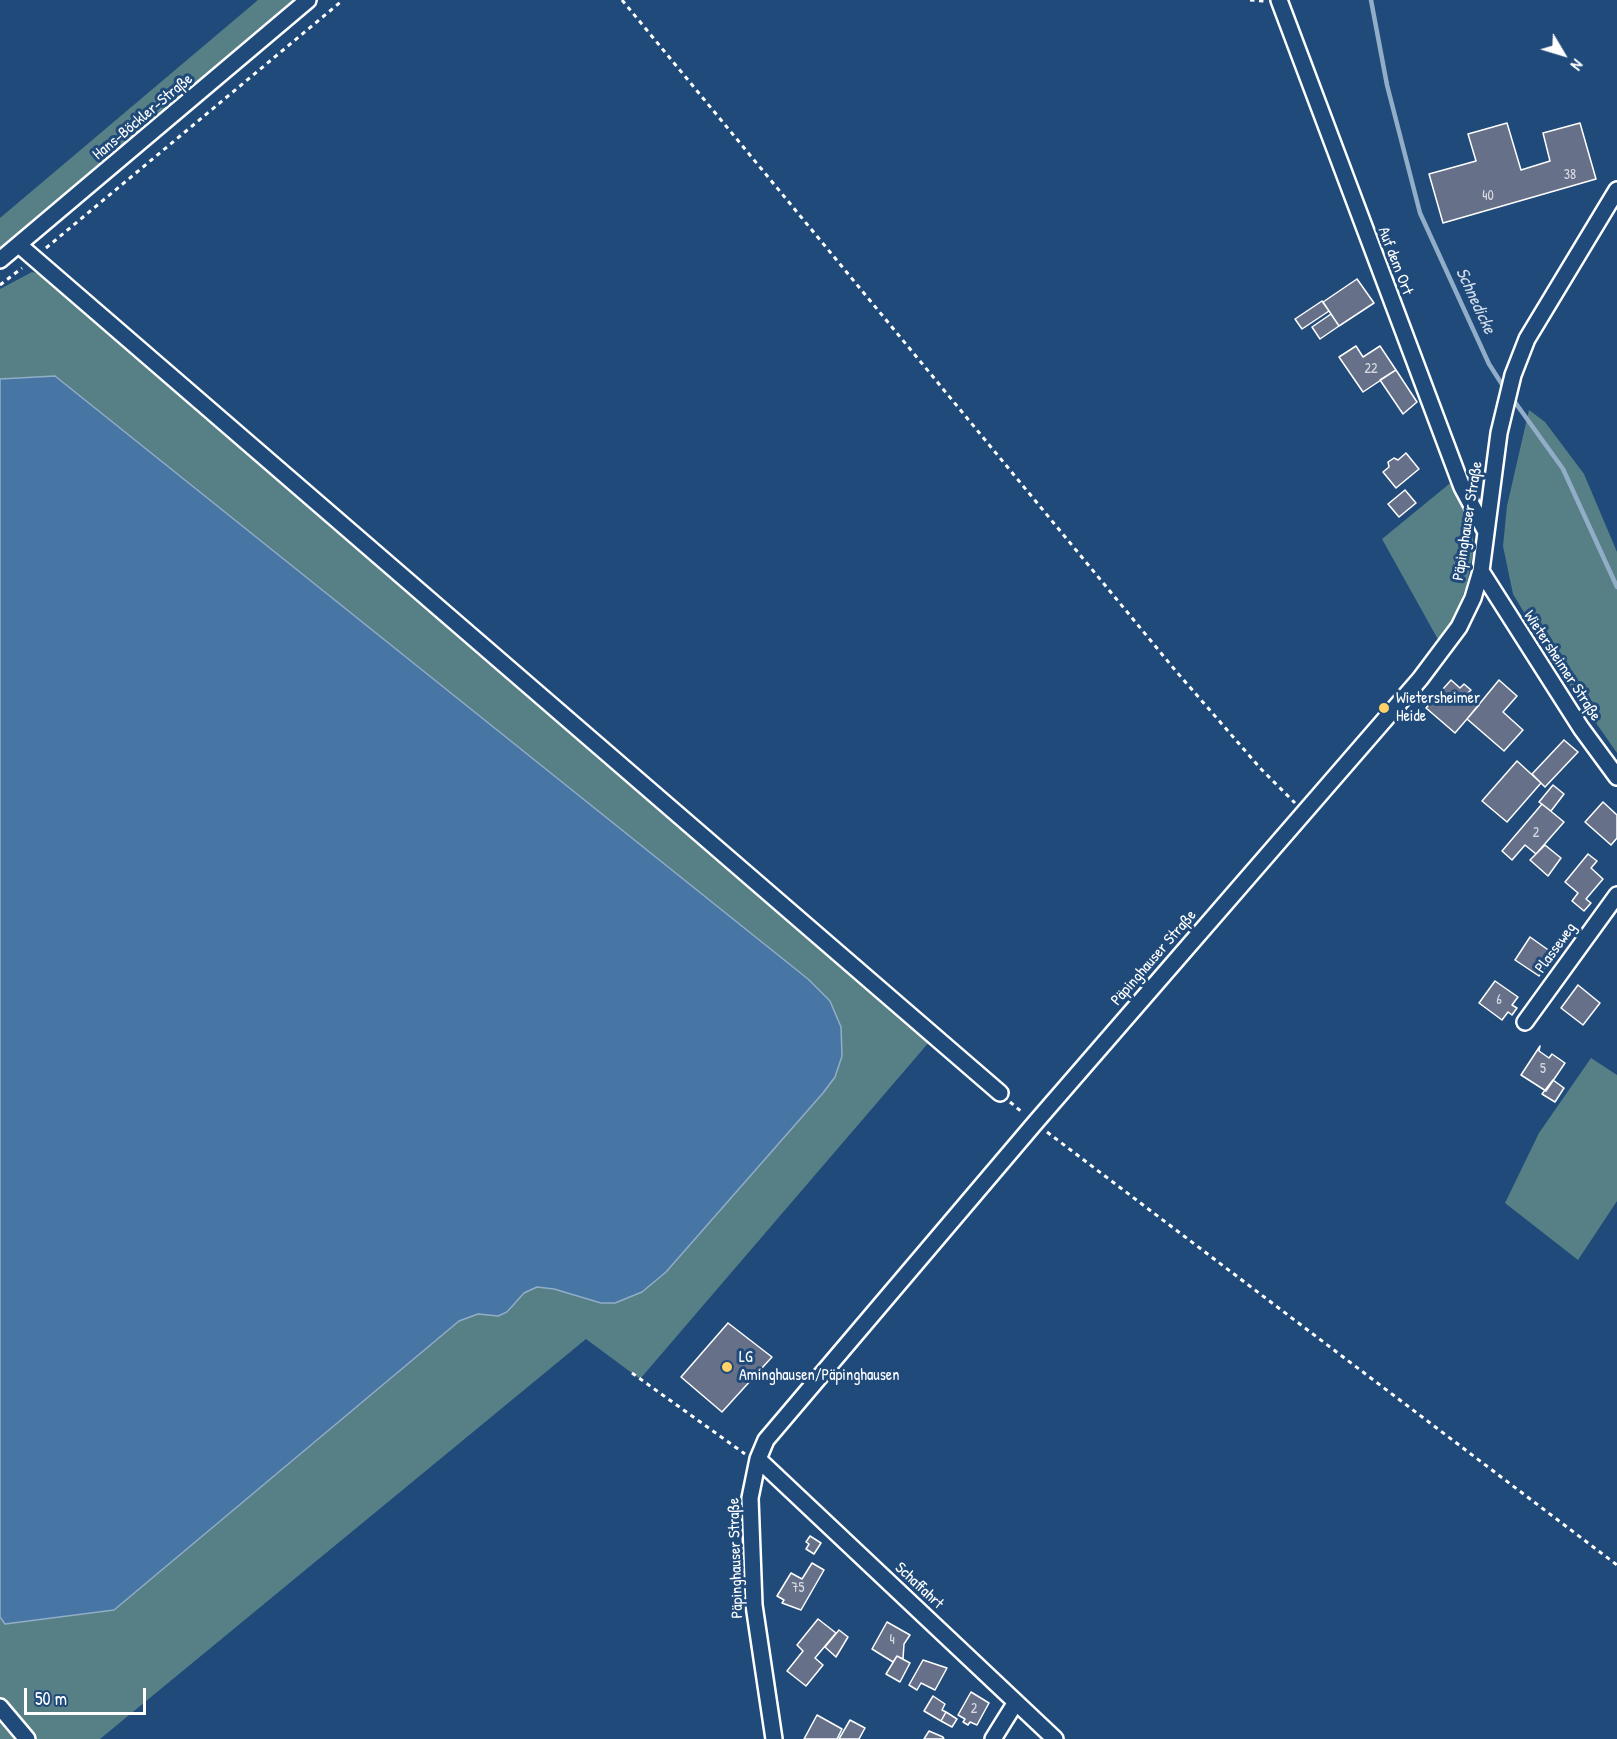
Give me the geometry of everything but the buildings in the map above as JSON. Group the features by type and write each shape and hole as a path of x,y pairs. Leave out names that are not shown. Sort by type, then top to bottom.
{"street":[{"name":"Hans-Böckler-Straße","path":"0,260 308,0"},
{"name":"Auf dem Ort","path":"1279,0 1454,466 1486,532"},
{"name":"Päpinghauser Straße","path":"774,1739 754,1605 750,1498 758,1459 766,1440 1035,1123 1440,654 1459,627 1473,598 1481,571 1499,433 1513,375 1527,339 1617,190"},
{"path":"20,245 1000,1093"},
{"name":"Wietersheimer Straße","path":"1481,571 1581,728 1617,777"},
{"name":"Plasseweg","path":"1525,1022 1617,895"},
{"name":"Schaffahrt","path":"758,1459 1055,1739"},
{"path":"993,1739 1016,1702"},
{"path":"0,1707 27,1739"}],"path":[{"path":"0,285 343,0"},
{"path":"622,0 1175,670 1261,769 1305,812"},
{"path":"1250,0 1275,0"},
{"path":"1000,1093 1035,1123 1617,1564"},
{"path":"632,1373 744,1454 758,1459"}],"green space":[{"path":"258,0 297,0 0,250 0,218"},
{"path":"32,272 41,274 930,1041 640,1379 586,1339 100,1739 0,1739 0,1617 5,1623 114,1610 459,1321 478,1314 498,1316 507,1313 524,1293 537,1287 554,1289 601,1303 666,1272 835,1077 830,1001 808,979 55,376 0,379 0,289"},
{"path":"1529,410 1545,422 1584,474 1617,552 1617,753 1555,664 1513,594 1503,546 1507,506"},
{"path":"1454,480 1471,519 1474,549 1466,587 1453,621 1440,643 1382,539"},
{"path":"1591,1058 1617,1075 1617,1201 1578,1260 1505,1203 1539,1133"}],"water":[{"path":"55,376 808,979 830,1001 841,1027 842,1056 835,1077 823,1093 666,1272 642,1292 615,1303 601,1303 554,1289 537,1287 524,1293 507,1312 498,1316 478,1314 459,1321 114,1610 5,1624 0,1617 0,379"}],"waterway":[{"name":"Schnedicke","path":"1371,0 1387,85 1420,213 1489,364 1505,389"},
{"name":"Schnedicke","path":"1512,398 1563,469 1617,587"}],"place":[{"name":"Wietersheimer Heide","path":"1384,708"},
{"name":"LG Aminghausen/Päpinghausen","path":"727,1367"}]}
